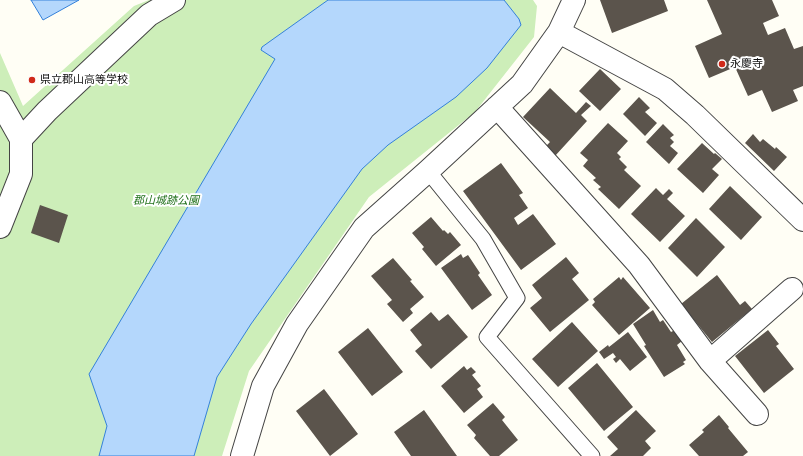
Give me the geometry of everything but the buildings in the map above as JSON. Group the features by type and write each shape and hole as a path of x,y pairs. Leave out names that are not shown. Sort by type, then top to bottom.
{"street":[{"path":"21,139 47,111 149,15 174,0"},
{"path":"242,456 263,386 297,324 364,228 522,84 563,12 665,89 695,115 803,220"},
{"path":"0,102 21,139 21,174 0,227"},
{"path":"497,107 639,265 710,360 757,414"},
{"path":"710,360 792,289"}],"lane":[{"path":"428,171 483,239 517,298 487,337 592,456"}],"green space":[{"name":"郡山城跡公園","path":"149,0 533,0 537,6 534,37 475,112 369,197 249,371 222,456 0,456 0,53 23,106 134,6"}],"water":[{"path":"31,0 79,0 43,20"},
{"path":"328,0 504,0 519,19 521,25 487,68 456,97 388,145 362,169 251,324 217,377 194,456 99,456 107,426 89,374 275,59 261,50 262,47"}],"place":[{"name":"永慶寺","path":"722,64"},
{"name":"県立郡山高等学校","path":"32,80"}]}
